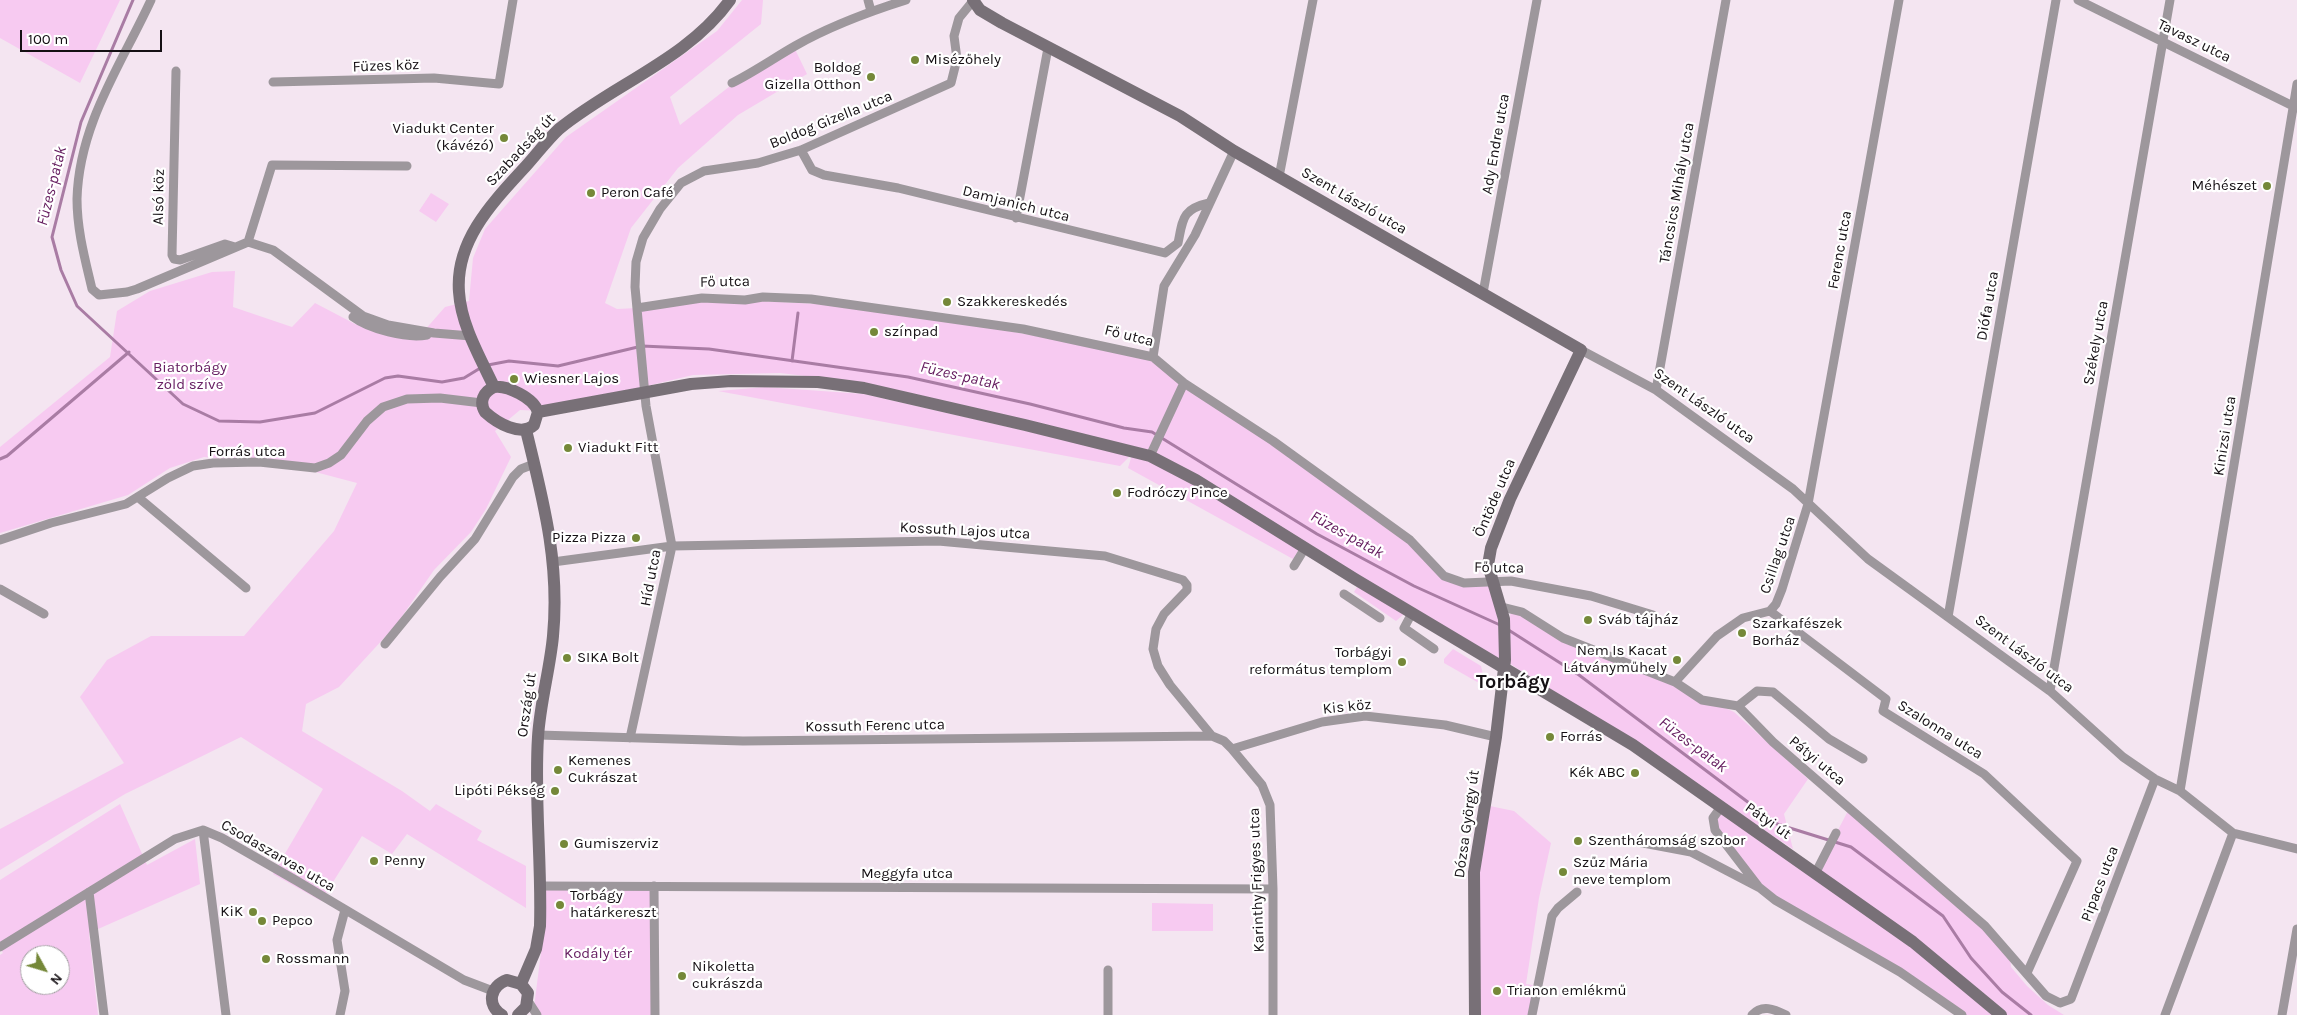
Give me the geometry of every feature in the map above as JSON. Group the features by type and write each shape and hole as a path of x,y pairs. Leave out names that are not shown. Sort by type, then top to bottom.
{"street":[{"path":"151,0 95,111 88,135 78,184 78,218 92,289 99,295 127,292 248,242 273,250 362,316 388,325 434,333 471,336"},
{"name":"Füzes köz","path":"273,82 434,78 500,84 513,0"},
{"name":"Szabadság út","path":"494,387 463,316 458,291 463,252 475,227 498,197 559,130 689,42 709,25 730,0"},
{"path":"868,0 871,11"},
{"path":"732,83 796,45 871,11 906,0"},
{"path":"1279,177 1313,0"},
{"name":"Ady Endre utca","path":"1483,293 1537,0"},
{"name":"Táncsics Mihály utca","path":"1656,390 1726,0"},
{"name":"Ferenc utca","path":"1808,504 1899,0"},
{"name":"Diófa utca","path":"1948,617 2056,0"},
{"name":"Tavasz utca","path":"2078,0 2295,107"},
{"name":"Székely utca","path":"2050,691 2170,0"},
{"name":"Szent László utca","path":"973,1 980,10 987,14 1048,48 1180,116 1279,177 1581,350 1656,390 1793,488 1868,559 2050,691 2123,758 2155,779 2180,791 2233,833 2297,850"},
{"name":"Boldog Gizella utca","path":"637,308 635,287 636,262 643,238 660,209 681,183 704,171 758,163 801,150 951,83 957,58 954,36 959,18 973,1"},
{"path":"1016,218 1048,48"},
{"name":"Alsó köz","path":"176,71 172,255 174,259 180,260 225,244 235,247"},
{"name":"Kinizsi utca","path":"2180,791 2295,107 2297,84"},
{"name":"Damjanich utca","path":"801,150 812,170 824,175 898,188 1165,253 1178,244 1183,217 1194,207 1209,203"},
{"path":"1153,357 1164,286 1195,235 1234,151"},
{"path":"248,242 272,165 407,166"},
{"name":"Fő utca","path":"637,308 702,298 745,300 763,298 810,299 1023,329 1153,357 1184,383 1273,441 1410,540 1444,576 1464,583 1511,581 1582,594 1653,615"},
{"path":"637,308 645,392"},
{"name":"Öntöde utca","path":"1504,668 1506,639 1503,613 1492,583 1488,565 1491,548 1510,499 1581,350"},
{"path":"538,412 692,384 777,380 828,383 874,390 1025,425 1153,451 1196,480 1504,668"},
{"path":"1153,451 1184,383"},
{"path":"494,387 504,387 529,400 536,406 538,412 534,425 526,430 517,430 490,416 483,408 482,403 486,392 494,387"},
{"name":"Híd utca","path":"630,738 672,546 659,470 648,422 645,392"},
{"name":"Forrás utca","path":"0,540 51,522 126,504 139,498 168,478 193,466 213,463 259,462 315,468 329,463 340,455 367,421 383,408 407,399 440,398 482,403"},
{"name":"Ország út","path":"521,984 536,949 540,926 538,735 553,635 553,562 546,512 526,430"},
{"path":"385,644 440,577 476,539 513,477 521,469 534,464"},
{"path":"139,498 246,588"},
{"name":"Csillag utca","path":"1675,682 1717,636 1743,618 1770,611 1776,604 1808,504"},
{"name":"Kossuth Lajos utca","path":"553,562 672,546 938,540 1105,556 1178,577 1187,585 1187,590 1164,614 1156,629 1153,649 1158,666 1170,685 1212,736"},
{"path":"1294,566 1306,548"},
{"path":"0,589 44,614"},
{"path":"1344,594 1380,618"},
{"name":"Szalonna utca","path":"1770,611 1886,699 1883,711 1984,774 2077,860 2027,973"},
{"path":"1503,613 1522,612 1563,638 1624,660 1675,682 1702,700 1738,706 1757,691 1772,692 1829,739 1863,759"},
{"path":"1412,613 1404,628 1434,649"},
{"name":"Dózsa György út","path":"1475,1015 1474,872 1496,737 1504,668"},
{"name":"Pátyi út","path":"1504,668 1633,746 1721,807 1913,942 2001,1015"},
{"name":"Pátyi utca","path":"1738,706 1773,742 1984,926 2046,996 2060,1003 2071,999"},
{"name":"Kis köz","path":"1232,749 1322,722 1365,716 1445,725 1496,737"},
{"name":"Kossuth Ferenc utca","path":"538,735 744,741 1212,736"},
{"name":"Karinthy Frigyes utca","path":"1212,736 1224,742 1232,749 1262,785 1270,805 1274,1015"},
{"name":"Pipacs utca","path":"2071,999 2155,779"},
{"path":"1721,807 1713,818 1715,830 1760,888"},
{"path":"203,830 226,1015"},
{"name":"Csodaszarvas utca","path":"0,947 175,839 203,830 230,843 464,980 493,992"},
{"path":"1815,874 1836,833"},
{"path":"2165,1015 2233,833"},
{"path":"1638,842 1691,852 1760,888 1775,900 1900,972 1962,1015"},
{"name":"Meggyfa utca","path":"540,886 1273,889"},
{"path":"654,886 655,1015"},
{"path":"89,892 104,1015"},
{"path":"1532,1015 1552,916 1558,908 1578,892"},
{"path":"340,1015 345,991 338,940 346,910"},
{"path":"2282,1015 2297,929"},
{"path":"1108,970 1108,1015"},
{"path":"502,1015 495,1010 492,1004 493,992 501,982 507,980 516,981 521,984 528,993 526,1007 518,1015"},
{"path":"528,1001 537,1015"},
{"path":"1753,1014 1762,1008 1768,1008 1786,1015"}],"green space":[{"path":"0,0 120,0 80,83 0,38"},
{"name":"Biatorbágy zöld szíve","path":"742,0 763,0 761,24 670,97 680,125 743,76 792,43 807,74 738,115 678,168 631,228 605,303 617,309 637,308 702,298 875,307 1153,357 1409,541 1444,576 1492,583 1506,652 1511,609 1734,712 1808,779 1784,814 1793,849 1506,661 1505,668 1196,474 865,383 780,373 693,375 542,411 520,410 495,431 511,457 486,509 471,532 434,570 396,625 339,687 306,704 302,731 402,791 430,811 436,804 482,831 477,840 526,866 526,908 407,834 392,854 362,836 321,901 273,874 323,789 241,737 125,794 0,870 0,829 124,763 80,697 107,660 151,636 244,636 334,531 357,483 285,464 204,457 170,468 128,495 0,533 0,447 110,357 117,311 150,291 212,272 235,271 233,307 292,327 315,303 355,324 416,340 445,307 469,301 473,258 485,229 566,137 717,31"},
{"path":"431,193 449,204 436,222 419,211"},
{"path":"765,387 864,394 1131,455 1120,466 718,391"},
{"path":"1133,451 1232,502 1300,548 1293,559 1128,468"},
{"path":"1360,582 1404,614 1396,621 1354,592"},
{"path":"1453,649 1481,666 1486,687 1444,663 1444,659"},
{"path":"120,804 147,865 195,839 200,884 89,933 98,1015 0,1015 0,955 3,953 0,948 0,880"},
{"path":"1485,805 1514,811 1551,843 1539,898 1526,984 1538,986 1532,1015 1475,1015 1474,872"},
{"path":"1721,807 1815,874 1850,807 1969,913 2010,956 2011,967 2027,986 2048,1005 2064,1015 1962,1015 1775,900 1715,830 1713,818"},
{"name":"Kodály tér","path":"540,886 654,886 655,1015 533,1015 545,921"},
{"path":"1152,903 1213,904 1213,931 1152,931"}],"waterway":[{"name":"Füzes-patak","path":"133,0 81,122 52,237 61,270 77,306 183,404 219,421 260,422 315,413 385,378 398,376 442,382 464,378 482,367"},
{"path":"792,361 798,313"},
{"name":"Füzes-patak","path":"488,365 509,361 558,366 642,346 709,349 908,377 1030,404 1124,428 1152,432 1317,534 1414,586 1500,625"},
{"path":"0,459 7,456 129,352"},
{"name":"Füzes-patak","path":"1507,629 1579,675 1777,824 1851,847 1943,916 1971,958 2002,992 2031,1015"}],"place":[{"name":"Misézőhely","path":"915,60"},
{"name":"Boldog Gizella Otthon","path":"871,77"},
{"name":"Viadukt Center (kávézó)","path":"504,138"},
{"name":"Méhészet","path":"2267,186"},
{"name":"Peron Café","path":"591,193"},
{"name":"Szakkereskedés","path":"947,302"},
{"name":"színpad","path":"874,332"},
{"name":"Wiesner Lajos","path":"514,379"},
{"name":"Viadukt Fitt","path":"568,448"},
{"name":"Fodróczy Pince","path":"1117,493"},
{"name":"Pizza Pizza","path":"636,538"},
{"name":"Sváb tájház","path":"1588,620"},
{"name":"Szarkafészek Borház","path":"1742,633"},
{"name":"SIKA Bolt","path":"567,658"},
{"name":"Nem Is Kacat Látványműhely","path":"1677,660"},
{"name":"Torbágyi református templom","path":"1402,662"},
{"name":"Forrás","path":"1550,737"},
{"name":"Kemenes Cukrászat","path":"558,770"},
{"name":"Kék ABC","path":"1635,773"},
{"name":"Lipóti Pékség","path":"555,791"},
{"name":"Szentháromság szobor","path":"1578,841"},
{"name":"Gumiszerviz","path":"564,844"},
{"name":"Penny","path":"374,861"},
{"name":"Szűz Mária neve templom","path":"1563,872"},
{"name":"Torbágy határkereszt","path":"560,905"},
{"name":"KiK","path":"253,912"},
{"name":"Pepco","path":"262,921"},
{"name":"Rossmann","path":"266,959"},
{"name":"Nikoletta cukrászda","path":"682,976"},
{"name":"Trianon emlékmű","path":"1497,991"}],"district":[{"name":"Torbágy","path":"1513,682"}]}
